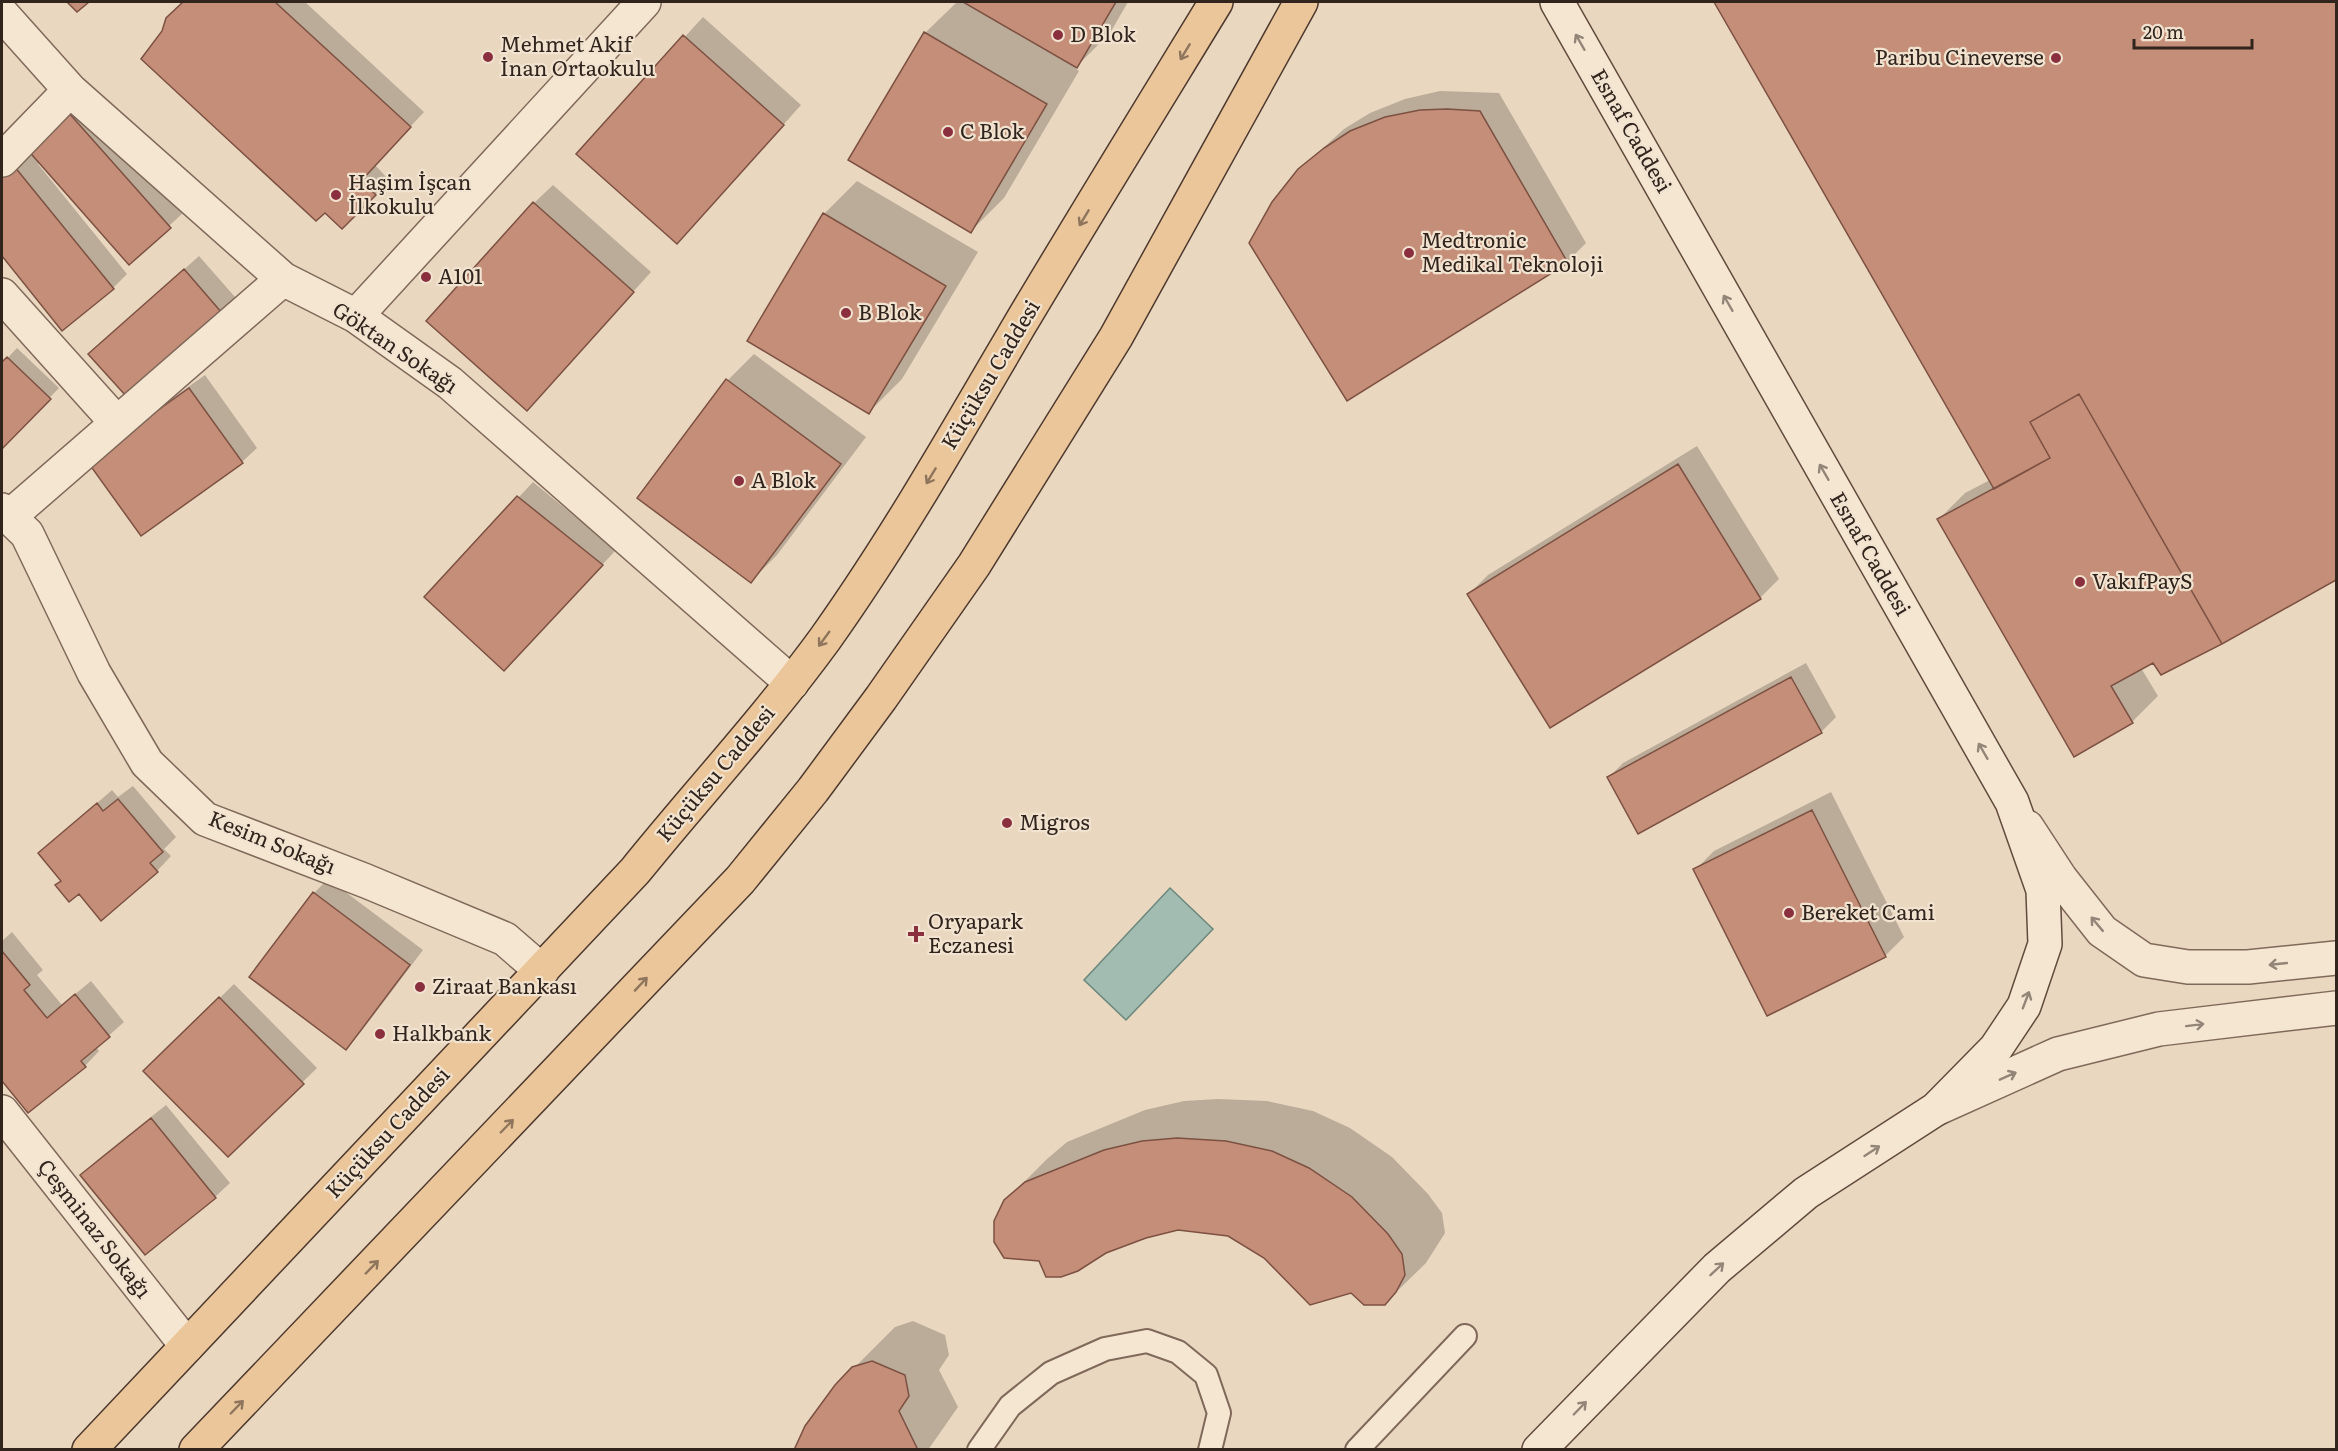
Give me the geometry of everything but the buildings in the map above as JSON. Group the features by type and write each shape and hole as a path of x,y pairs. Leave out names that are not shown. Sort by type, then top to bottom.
{"main road":[{"name":"Küçüksu Caddesi","path":"89,1449 635,871 792,682 825,638 905,519 1216,2"},
{"path":"196,1449 740,880 813,790 974,565 1116,337 1301,2"}],"street":[{"path":"356,316 644,2"},
{"name":"Esnaf Caddesi","path":"1557,2 2012,802 2043,890 2045,944 2024,1006 1996,1048 1936,1109"},
{"name":"Göktan Sokağı","path":"2,14 70,90 283,279 356,316 450,382 792,682"},
{"path":"2,160 70,90"},
{"path":"5,513 117,423 283,279"},
{"path":"2,295 117,423"},
{"name":"Kesim Sokağı","path":"5,513 27,534 94,673 147,763 205,819 366,881 505,939 542,971"},
{"path":"2012,802 2061,879 2102,930 2144,960 2188,967 2248,967 2337,958"},
{"path":"1539,1449 1717,1268 1806,1193 1936,1109 2058,1053 2159,1029 2337,1008"},
{"name":"Çeşminaz Sokağı","path":"2,1112 187,1346"}],"lane":[{"path":"1357,1449 1465,1336"},
{"path":"979,1449 1010,1406 1051,1372 1104,1349 1147,1341 1178,1352 1206,1375 1219,1413 1218,1447"}],"shaded area":[{"path":"1170,888 1213,929 1126,1020 1084,980"}],"place":[{"name":"D Blok","path":"1058,35"},
{"name":"Mehmet Akif İnan Ortaokulu","path":"488,57"},
{"name":"Paribu Cineverse","path":"2056,58"},
{"name":"C Blok","path":"948,132"},
{"name":"Haşim İşcan İlkokulu","path":"336,195"},
{"name":"Medtronic Medikal Teknoloji","path":"1409,253"},
{"name":"A101","path":"426,277"},
{"name":"B Blok","path":"846,313"},
{"name":"A Blok","path":"739,481"},
{"name":"VakıfPayS","path":"2080,582"},
{"name":"Migros","path":"1007,823"},
{"name":"Bereket Cami","path":"1789,913"},
{"name":"Oryapark Eczanesi","path":"916,934"},
{"name":"Ziraat Bankası","path":"420,987"},
{"name":"Halkbank","path":"380,1034"}]}
